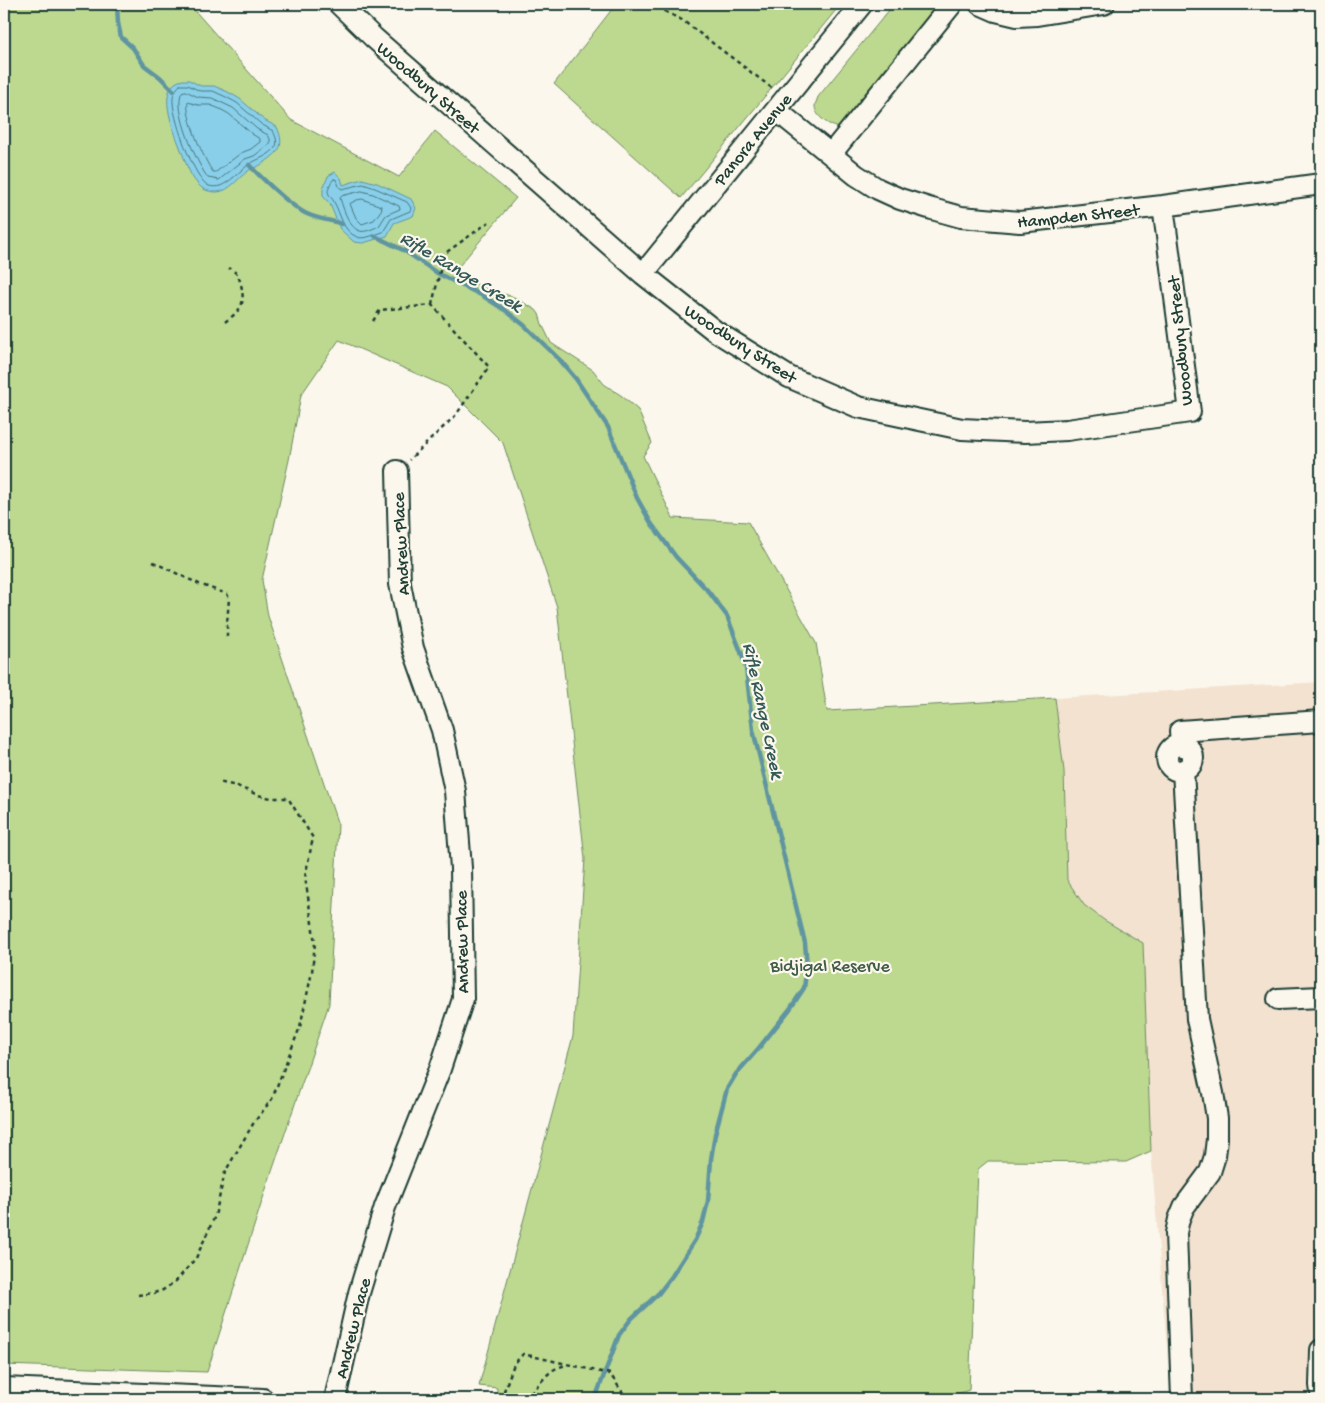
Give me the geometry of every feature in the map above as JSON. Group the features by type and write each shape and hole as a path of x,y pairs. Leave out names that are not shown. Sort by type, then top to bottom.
{"street":[{"name":"Woodbury Street","path":"339,4 374,38 643,274 715,331 789,377 858,407 962,428 1025,432 1067,430 1190,412 1163,206"},
{"name":"Panora Avenue","path":"643,274 862,4"},
{"path":"831,154 952,4"},
{"path":"980,4 996,11 1017,16 1036,15 1104,4"},
{"name":"Hampden Street","path":"781,104 831,154 878,189 900,199 961,217 1020,222 1163,206 1321,184"},
{"name":"Andrew Place","path":"335,1399 359,1293 385,1207 440,1069 463,999 461,868 455,791 442,730 413,648 400,584 397,471"},
{"path":"1182,1399 1176,1233 1179,1218 1184,1207 1210,1172 1218,1139 1214,1093 1196,1019 1183,770 1190,766 1192,759 1190,752 1185,746 1181,746 1180,731 1321,721"},
{"path":"1278,999 1321,997"},
{"path":"1321,1350 1321,1393"},
{"path":"4,1388 263,1399"}],"path":[{"path":"650,4 682,20 781,104"},
{"path":"432,305 444,254 489,222"},
{"path":"225,322 235,314 243,301 239,278 229,268"},
{"path":"372,321 380,310 432,305"},
{"path":"397,471 456,415 489,367 432,305"},
{"path":"153,562 199,584 227,594 229,598 227,638"},
{"path":"138,1295 163,1290 176,1281 196,1258 215,1216 225,1172 253,1124 272,1099 300,1027 312,972 315,943 305,877 313,838 288,798 271,798 237,786 218,782"},
{"path":"501,1399 514,1364 523,1354 610,1374 627,1399"},
{"path":"525,1399 550,1372 568,1364"}],"shaded area":[{"path":"1321,682 1321,1399 1171,1399 1151,1151 1143,943 1104,920 1084,905 1067,880 1064,771 1055,698"}],"green space":[{"name":"Bidjigal Reserve","path":"4,4 189,4 291,120 399,177 435,131 516,198 454,272 484,288 514,297 536,310 551,343 593,370 604,384 638,410 652,443 643,456 673,518 748,522 816,643 827,711 1055,698 1064,771 1067,880 1084,905 1104,920 1143,943 1151,1151 1126,1162 988,1161 978,1169 969,1390 942,1399 497,1399 497,1388 479,1386 573,1036 585,859 557,607 503,443 447,387 339,340 301,395 289,460 262,580 268,616 338,825 329,1004 266,1189 207,1372 4,1365"},
{"path":"616,4 841,4 681,198 554,84"},
{"path":"894,4 937,4 938,8 844,128 835,127 818,114 815,105 818,97"}],"water":[{"path":"183,80 189,80 201,86 214,86 228,92 240,99 264,120 277,127 281,140 276,153 222,191 207,191 202,188 194,180 188,169 168,109 169,90 174,84"},
{"path":"335,172 341,178 343,185 362,179 377,183 411,199 416,208 413,216 394,223 387,236 363,243 354,242 340,229 330,204 323,196 323,189 328,176"}],"waterway":[{"name":"Rifle Range Creek","path":"117,4 121,37 133,48 144,65 174,91"},
{"name":"Rifle Range Creek","path":"249,165 277,192 300,210 315,217 342,224"},
{"name":"Rifle Range Creek","path":"375,236 405,251 437,273 483,296 505,310 524,325 560,360 576,379 608,427 637,498 651,523 676,557 708,591 727,616 746,668 753,730 805,943 807,966 804,988 790,1009 736,1074 727,1089 715,1134 708,1201 703,1222 695,1240 659,1293 631,1319 619,1335 595,1399"}]}
